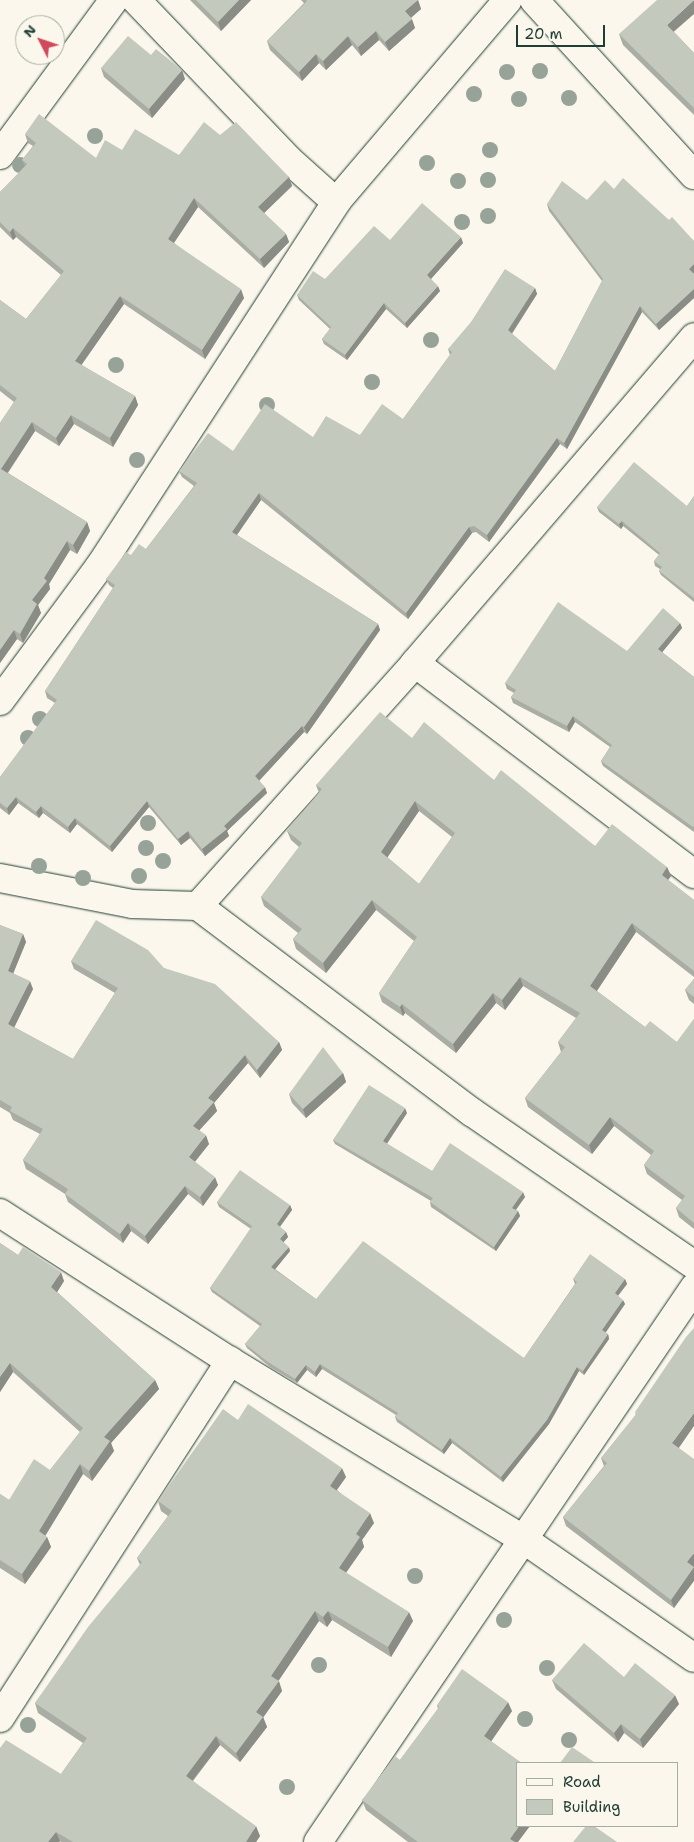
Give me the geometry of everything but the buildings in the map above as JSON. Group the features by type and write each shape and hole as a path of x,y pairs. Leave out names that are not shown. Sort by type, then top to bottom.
{"street":[{"path":"0,155 114,0"},
{"path":"136,0 289,160 336,202"},
{"path":"0,701 100,566 336,202 508,0"},
{"path":"534,0 694,175"},
{"path":"198,906 415,663 694,337"},
{"path":"415,663 694,874"},
{"path":"0,878 132,904 198,906 473,1113 694,1265"},
{"path":"0,1213 230,1361 523,1538 694,1658"},
{"path":"318,1842 694,1288"},
{"path":"0,1718 230,1361"}]}
